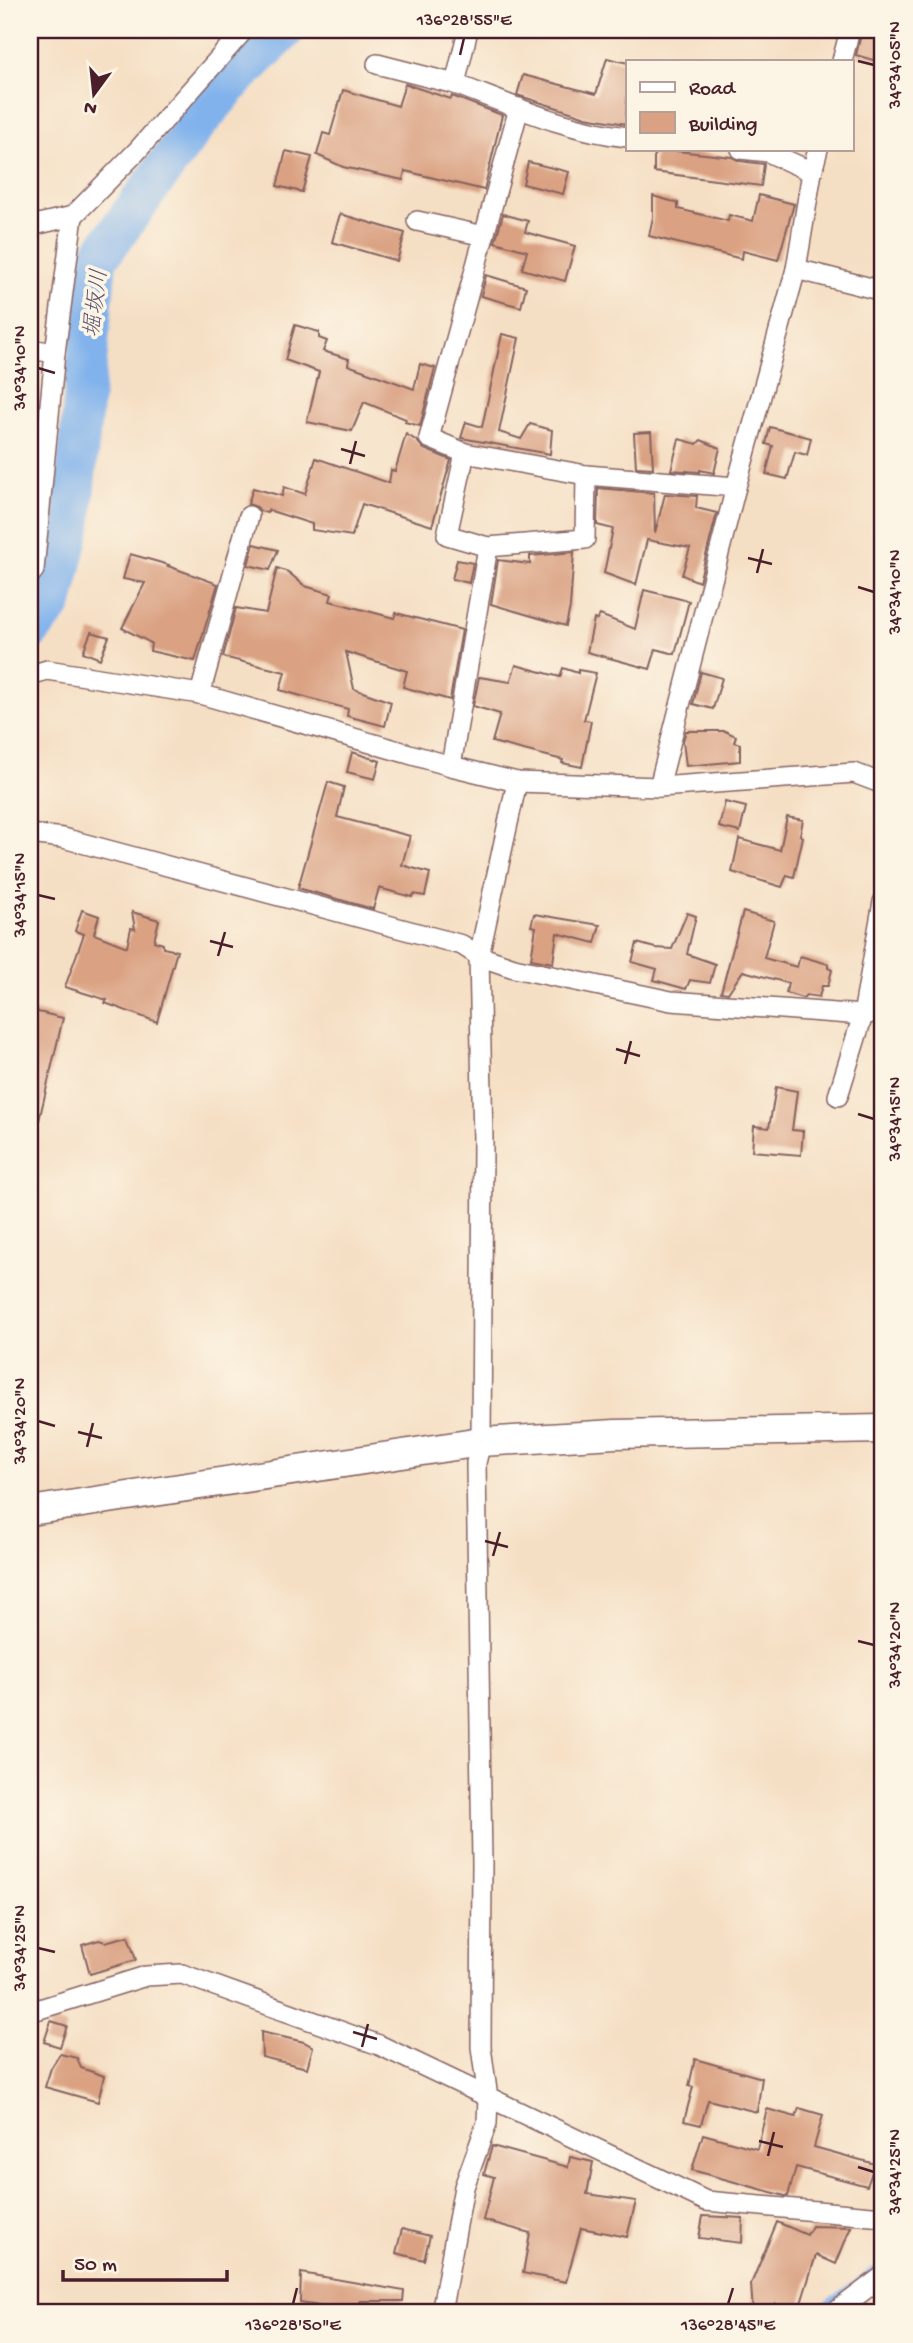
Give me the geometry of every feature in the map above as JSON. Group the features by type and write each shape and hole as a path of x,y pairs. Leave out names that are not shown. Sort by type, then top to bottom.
{"street":[{"path":"30,226 73,216 137,151 244,30"},
{"path":"455,84 468,30"},
{"path":"842,60 850,30"},
{"path":"377,64 455,84 600,134 626,137"},
{"path":"519,108 429,438 465,453 586,475 736,487"},
{"path":"750,150 768,152 812,172"},
{"path":"659,788 736,487 796,269 818,150"},
{"path":"30,575 34,569 55,353 73,216"},
{"path":"417,221 484,236"},
{"path":"796,269 883,292"},
{"path":"30,349 55,353"},
{"path":"465,453 447,535 488,547 585,539 586,475"},
{"path":"200,694 248,516"},
{"path":"451,766 488,547"},
{"path":"30,675 47,670 200,694 451,766 517,782 659,788 854,773 883,784"},
{"path":"441,2313 464,2187 487,2123 488,2098 481,2047 482,1862 476,1464 481,1442 483,1140 479,956 517,782"},
{"path":"30,834 63,838 449,941 462,945 479,956 514,968 671,1001 863,1015 883,1011"},
{"path":"838,1096 863,1015 883,902"},
{"path":"30,1511 481,1442 615,1434 883,1429"},
{"path":"30,2012 146,1976 182,1974 379,2045 706,2201 883,2217"},
{"path":"834,2313 883,2276"}],"building":[{"path":"862,30 883,30 883,63 856,55"},
{"path":"607,58 626,63 626,124 586,117 517,95 523,75 596,94"},
{"path":"405,84 451,99 452,96 502,115 484,190 405,171 403,180 343,167 317,155 323,133 330,135 343,90 398,106"},
{"path":"658,150 668,150 732,157 740,161 764,164 761,186 654,172 654,157"},
{"path":"286,151 312,157 302,192 277,186"},
{"path":"528,162 569,172 563,194 523,184"},
{"path":"759,195 794,204 778,260 743,251 742,259 649,236 653,196 678,203 678,209 728,221 729,215 753,221"},
{"path":"340,214 405,233 397,261 332,242"},
{"path":"503,214 528,221 525,232 575,246 565,281 522,269 527,251 495,242"},
{"path":"486,275 526,287 521,307 481,296"},
{"path":"295,325 319,332 319,338 327,341 323,351 349,359 348,365 414,389 420,364 435,368 420,426 405,422 406,419 364,402 352,431 307,422 319,372 285,360"},
{"path":"502,334 519,338 499,432 521,439 530,424 552,430 550,454 461,438 466,422 482,427"},
{"path":"770,427 811,438 807,455 795,452 787,479 766,474 773,446 766,444"},
{"path":"651,432 653,468 636,467 634,433"},
{"path":"406,434 424,449 451,460 432,526 362,504 352,536 312,530 312,524 268,510 267,513 260,511 248,504 253,488 282,496 284,487 305,494 316,458 389,483 391,470 395,471"},
{"path":"679,439 697,444 701,440 720,448 714,473 671,470"},
{"path":"598,488 654,493 655,533 665,494 697,496 696,508 717,513 699,582 682,575 690,548 647,540 636,585 604,573 613,529 597,525"},
{"path":"254,544 278,550 270,570 248,565"},
{"path":"574,552 566,626 491,604 498,560 530,564 530,556"},
{"path":"130,554 169,565 218,584 195,661 150,651 151,643 122,628 145,583 123,579"},
{"path":"457,560 473,563 469,583 452,579"},
{"path":"277,568 288,572 305,586 332,594 330,601 394,618 396,613 462,630 450,700 403,687 407,671 346,652 354,689 391,702 385,726 347,716 348,709 280,690 285,672 223,657 236,608 266,613"},
{"path":"644,590 689,601 675,654 656,649 650,669 587,652 594,619 597,620 600,615 635,629"},
{"path":"91,632 109,637 100,659 83,652"},
{"path":"516,665 560,677 563,668 578,673 578,670 596,673 584,720 591,721 582,767 492,742 500,714 473,706 479,677 510,682"},
{"path":"701,672 722,678 713,709 693,704"},
{"path":"686,731 725,731 736,736 734,742 740,744 740,761 686,766 683,741"},
{"path":"352,752 380,761 375,779 347,772"},
{"path":"328,782 344,787 337,817 410,836 402,865 430,873 425,896 414,894 412,897 379,888 373,909 298,888"},
{"path":"725,802 746,807 740,832 719,827"},
{"path":"787,817 803,820 800,835 803,837 794,877 787,875 782,887 732,872 739,839 780,850"},
{"path":"82,910 99,916 94,934 127,947 131,928 135,929 132,912 159,920 154,941 163,944 163,948 177,951 157,1022 105,1003 107,1000 65,987 84,934 75,931"},
{"path":"743,912 774,921 764,958 797,967 800,956 828,964 828,968 832,970 828,986 822,986 819,997 806,995 803,998 786,993 788,983 743,971 728,993 721,992"},
{"path":"687,913 696,916 687,954 715,964 710,983 690,980 686,989 654,980 657,969 632,962 637,943 672,949"},
{"path":"534,914 600,925 595,943 557,933 553,963 531,959 536,927 531,926"},
{"path":"30,1010 63,1018 37,1129 30,1128"},
{"path":"776,1087 797,1091 792,1130 803,1131 801,1155 752,1151 754,1126 769,1128"},
{"path":"128,1936 136,1960 90,1974 82,1945"},
{"path":"51,2021 67,2026 60,2047 44,2042"},
{"path":"261,2032 304,2042 313,2047 307,2068 262,2057"},
{"path":"60,2054 77,2058 81,2068 104,2076 98,2102 45,2087 51,2068"},
{"path":"695,2059 762,2078 757,2112 708,2100 701,2125 684,2121 693,2087 689,2086"},
{"path":"799,2108 823,2115 814,2147 875,2164 867,2186 796,2167 788,2196 785,2196 692,2170 703,2134 757,2149 767,2109 796,2117"},
{"path":"492,2146 568,2167 570,2157 593,2162 587,2194 636,2201 627,2237 581,2228 566,2282 523,2273 530,2233 483,2220 494,2177 484,2174"},
{"path":"703,2216 743,2218 742,2243 699,2238"},
{"path":"777,2222 807,2235 812,2226 851,2227 836,2264 816,2255 798,2313 776,2304 773,2313 753,2313 751,2284"},
{"path":"402,2229 430,2236 424,2260 396,2253"},
{"path":"301,2273 404,2291 403,2301 360,2301 359,2312 338,2306 336,2313 327,2313 326,2307 300,2303"}],"waterway":[{"name":"堀坂川","path":"30,631 53,603 71,527 97,260 195,126 233,81 285,30"},
{"path":"816,2313 883,2264"}]}
